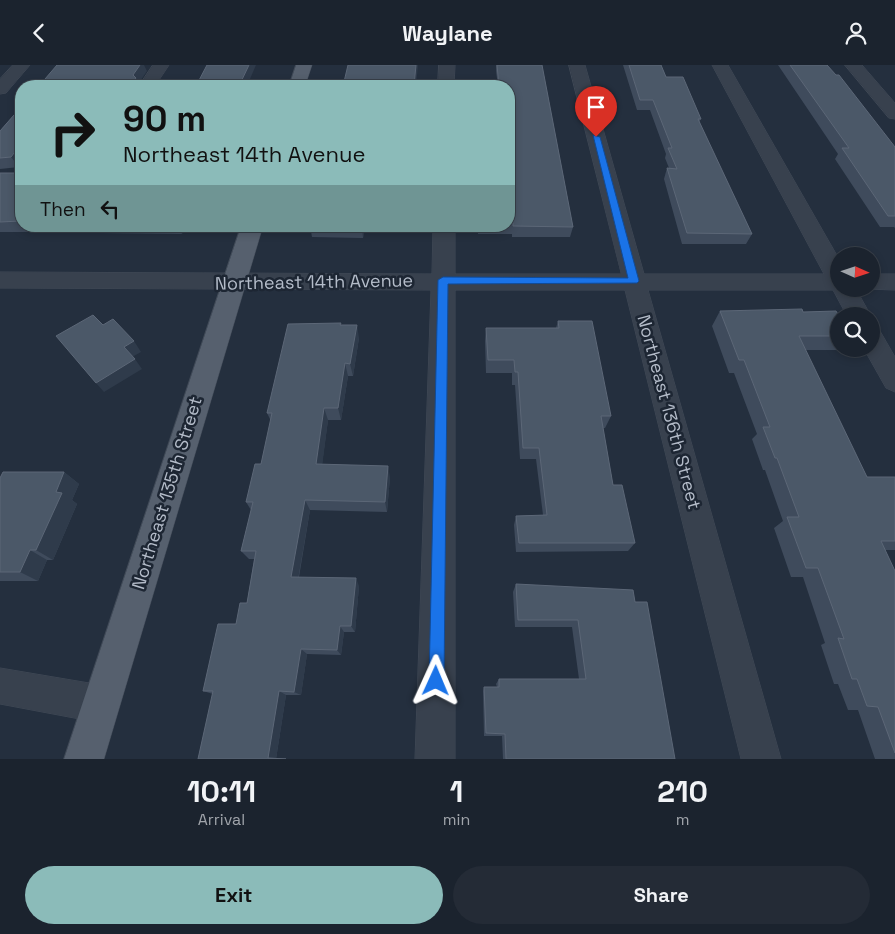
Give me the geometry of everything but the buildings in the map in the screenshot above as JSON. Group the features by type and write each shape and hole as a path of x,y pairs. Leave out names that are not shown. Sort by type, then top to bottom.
{"main road":[{"path":"299,80 304,65"},
{"name":"Northeast 135th Street","path":"84,759 250,232"}],"street":[{"path":"0,89 22,65"},
{"path":"151,80 161,65"},
{"path":"446,80 447,65"},
{"name":"Northeast 136th Street","path":"577,65 761,759"},
{"path":"720,65 830,265"},
{"path":"853,65 895,114"},
{"path":"435,759 444,232"},
{"name":"Northeast 14th Avenue","path":"0,280 234,283 443,280 830,281"},
{"path":"880,282 895,282"},
{"path":"880,354 895,381"},
{"path":"0,686 101,703"}],"route":[{"path":"436,681 443,280 634,281 596,137"}]}
